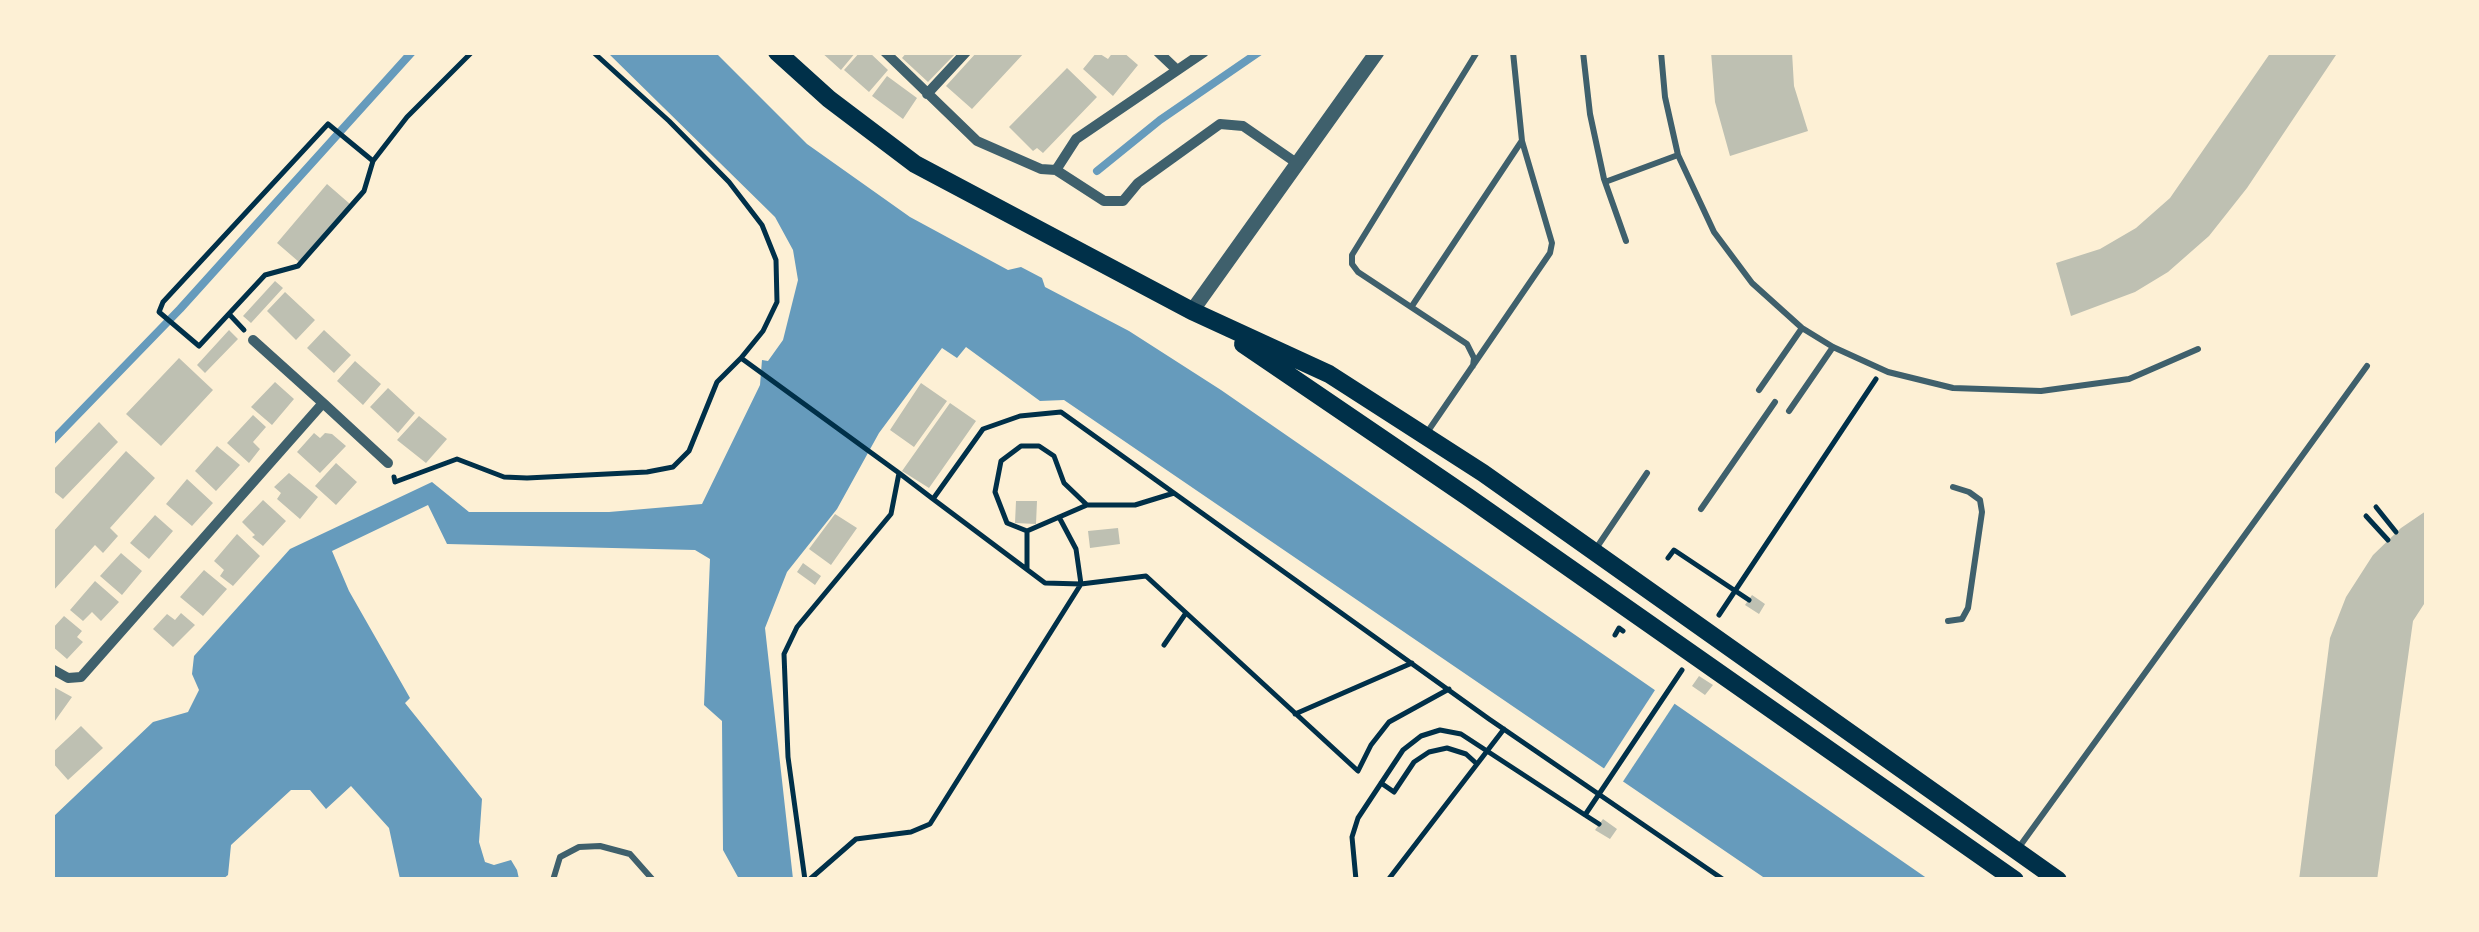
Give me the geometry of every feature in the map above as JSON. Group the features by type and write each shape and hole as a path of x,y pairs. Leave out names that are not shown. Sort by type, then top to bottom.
{"main road":[{"path":"777,52 829,99 915,164 1192,310 1329,374 1425,435 2058,880"},
{"path":"1192,310 1468,497 2015,880"}],"street":[{"path":"885,52 978,141 1040,169 1056,170 1104,201 1123,201 1138,182 1220,124 1242,126 1298,164"},
{"path":"927,94 966,52"},
{"path":"1158,52 1177,70"},
{"path":"1056,170 1076,139 1204,52"},
{"path":"1192,310 1377,52"},
{"path":"252,340 261,355 323,403 388,462"},
{"path":"52,669 68,678 81,677 323,403"}],"lane":[{"path":"1473,367 1474,358 1466,344 1358,272 1352,255 1477,52"},
{"path":"1425,435 1550,253 1552,242 1522,141 1513,52"},
{"path":"1582,52 1590,114 1606,182 1626,241"},
{"path":"1661,52 1664,98 1678,155 1714,232 1752,283 1802,328 1833,347 1888,372 1953,388 2041,391 2129,379 2198,349"},
{"path":"1412,306 1522,141"},
{"path":"1606,182 1678,155"},
{"path":"1759,390 1802,328"},
{"path":"1789,412 1833,347"},
{"path":"2016,851 2367,366"},
{"path":"1701,509 1775,402"},
{"path":"1594,551 1647,473"},
{"path":"1948,621 1962,618 1968,608 1982,512 1980,500 1953,487"},
{"path":"553,880 560,857 580,846 600,846 630,854 654,880"}],"path":[{"path":"373,161 328,124 162,302 158,312 199,346 265,274 298,266 364,192 373,161 408,117 472,52"},
{"path":"396,482 457,459 504,477 527,478 647,472 672,466 690,451 717,382 763,331 777,302 776,260 762,225 669,120 593,52"},
{"path":"742,358 1045,583 1082,584 1146,576 1358,771 1370,745 1390,722 1448,689"},
{"path":"933,499 983,429 1020,416 1061,412 1504,729 1724,880"},
{"path":"1087,505 1064,483 1054,456 1039,446 1021,446 1002,461 996,492 1007,523 1027,531 1087,505 1135,505 1174,493"},
{"path":"807,880 788,757 784,654 797,627 891,514 899,473"},
{"path":"2376,508 2396,532"},
{"path":"2366,516 2388,540"},
{"path":"807,880 856,839 911,832 930,824 1082,584 1076,549 1059,517"},
{"path":"1027,531 1027,570"},
{"path":"1668,558 1674,550 1748,600"},
{"path":"1164,645 1186,613"},
{"path":"1295,714 1412,663"},
{"path":"1388,880 1504,729"},
{"path":"1356,880 1352,837 1358,818 1403,750 1421,736 1440,730 1482,744"},
{"path":"1382,782 1394,792 1414,762 1429,752 1447,748 1466,754 1476,764"},
{"path":"1585,816 1600,824"}],"water":[{"path":"607,52 716,53 807,144 910,217 1008,270 1021,267 1042,278 1045,287 1129,331 1221,390 1928,879 1766,879 1064,400 1040,401 966,347 957,358 942,348 879,433 837,509 787,572 765,628 793,879 739,879 723,850 722,721 704,705 710,559 695,550 447,544 428,505 332,551 349,591 410,698 405,703 482,799 479,842 485,862 494,865 511,860 519,879 400,879 389,828 351,786 326,809 310,790 291,790 231,845 228,875 223,879 53,880 53,817 153,722 188,712 199,690 192,674 194,656 290,549 432,482 469,512 609,512 702,504 760,385 762,360 768,361 783,340 798,280 793,250 775,217"}],"pier":[{"path":"1657,687 1677,700 1620,786 1601,773"}],"building":[{"path":"821,52 856,52 841,70"},
{"path":"860,52 869,52 888,70 869,92 844,70"},
{"path":"907,52 957,52 928,82 902,58"},
{"path":"977,52 1025,52 972,109 946,86"},
{"path":"1097,52 1108,59 1113,52 1123,52 1138,65 1113,96 1083,69"},
{"path":"1711,52 1792,52 1794,86 1808,131 1730,156 1715,102"},
{"path":"2271,52 2338,52 2247,188 2209,236 2168,272 2135,292 2071,316 2056,263 2100,249 2136,228 2170,198"},
{"path":"1067,68 1097,97 1043,153 1037,148 1033,151 1009,127"},
{"path":"887,76 917,98 903,119 872,96"},
{"path":"327,184 350,204 299,262 277,243"},
{"path":"275,281 283,288 251,323 243,316"},
{"path":"285,292 315,320 296,340 267,311"},
{"path":"229,330 238,339 205,373 197,365"},
{"path":"324,330 351,355 334,373 307,348"},
{"path":"179,358 213,390 161,446 126,414"},
{"path":"355,361 381,384 363,405 337,381"},
{"path":"275,382 294,399 272,425 251,407"},
{"path":"921,383 947,401 914,447 890,430"},
{"path":"388,388 415,413 398,433 370,407"},
{"path":"950,403 976,421 929,488 902,471"},
{"path":"253,415 266,427 253,442 260,449 249,463 227,443"},
{"path":"419,416 447,439 426,463 397,440"},
{"path":"99,422 118,442 63,499 52,490 52,471"},
{"path":"314,433 320,438 325,433 332,434 346,446 320,473 297,452"},
{"path":"217,446 240,465 216,491 195,471"},
{"path":"126,451 155,478 110,528 118,536 103,553 95,545 52,592 52,533"},
{"path":"336,463 357,482 336,505 315,486"},
{"path":"289,473 318,497 300,519 277,499 281,493 274,487"},
{"path":"187,479 213,503 192,526 166,504"},
{"path":"263,500 286,521 263,546 242,522"},
{"path":"1016,501 1037,501 1036,524 1015,523"},
{"path":"2426,511 2426,601 2413,621 2377,880 2299,880 2330,638 2346,597 2373,555"},
{"path":"835,514 857,528 831,565 809,549"},
{"path":"155,515 173,531 149,559 130,543"},
{"path":"1118,528 1120,544 1090,548 1088,531"},
{"path":"237,534 260,556 233,586 220,576 224,570 214,561"},
{"path":"121,553 142,571 122,595 100,576"},
{"path":"803,563 821,576 815,585 797,572"},
{"path":"204,570 227,589 203,616 180,597"},
{"path":"95,581 119,602 101,621 92,612 83,621 70,610"},
{"path":"1752,595 1765,604 1759,614 1745,605"},
{"path":"181,613 195,625 173,647 153,629 167,614 175,620"},
{"path":"64,616 82,631 77,637 83,642 67,659 52,646 52,629"},
{"path":"1699,676 1713,685 1705,695 1692,686"},
{"path":"52,686 72,697 52,725"},
{"path":"81,726 103,748 68,780 52,762 52,753"},
{"path":"1603,819 1617,829 1610,839 1595,830"}],"waterway":[{"path":"52,441 180,309 412,52"},
{"path":"1097,171 1160,120 1259,52"}]}
